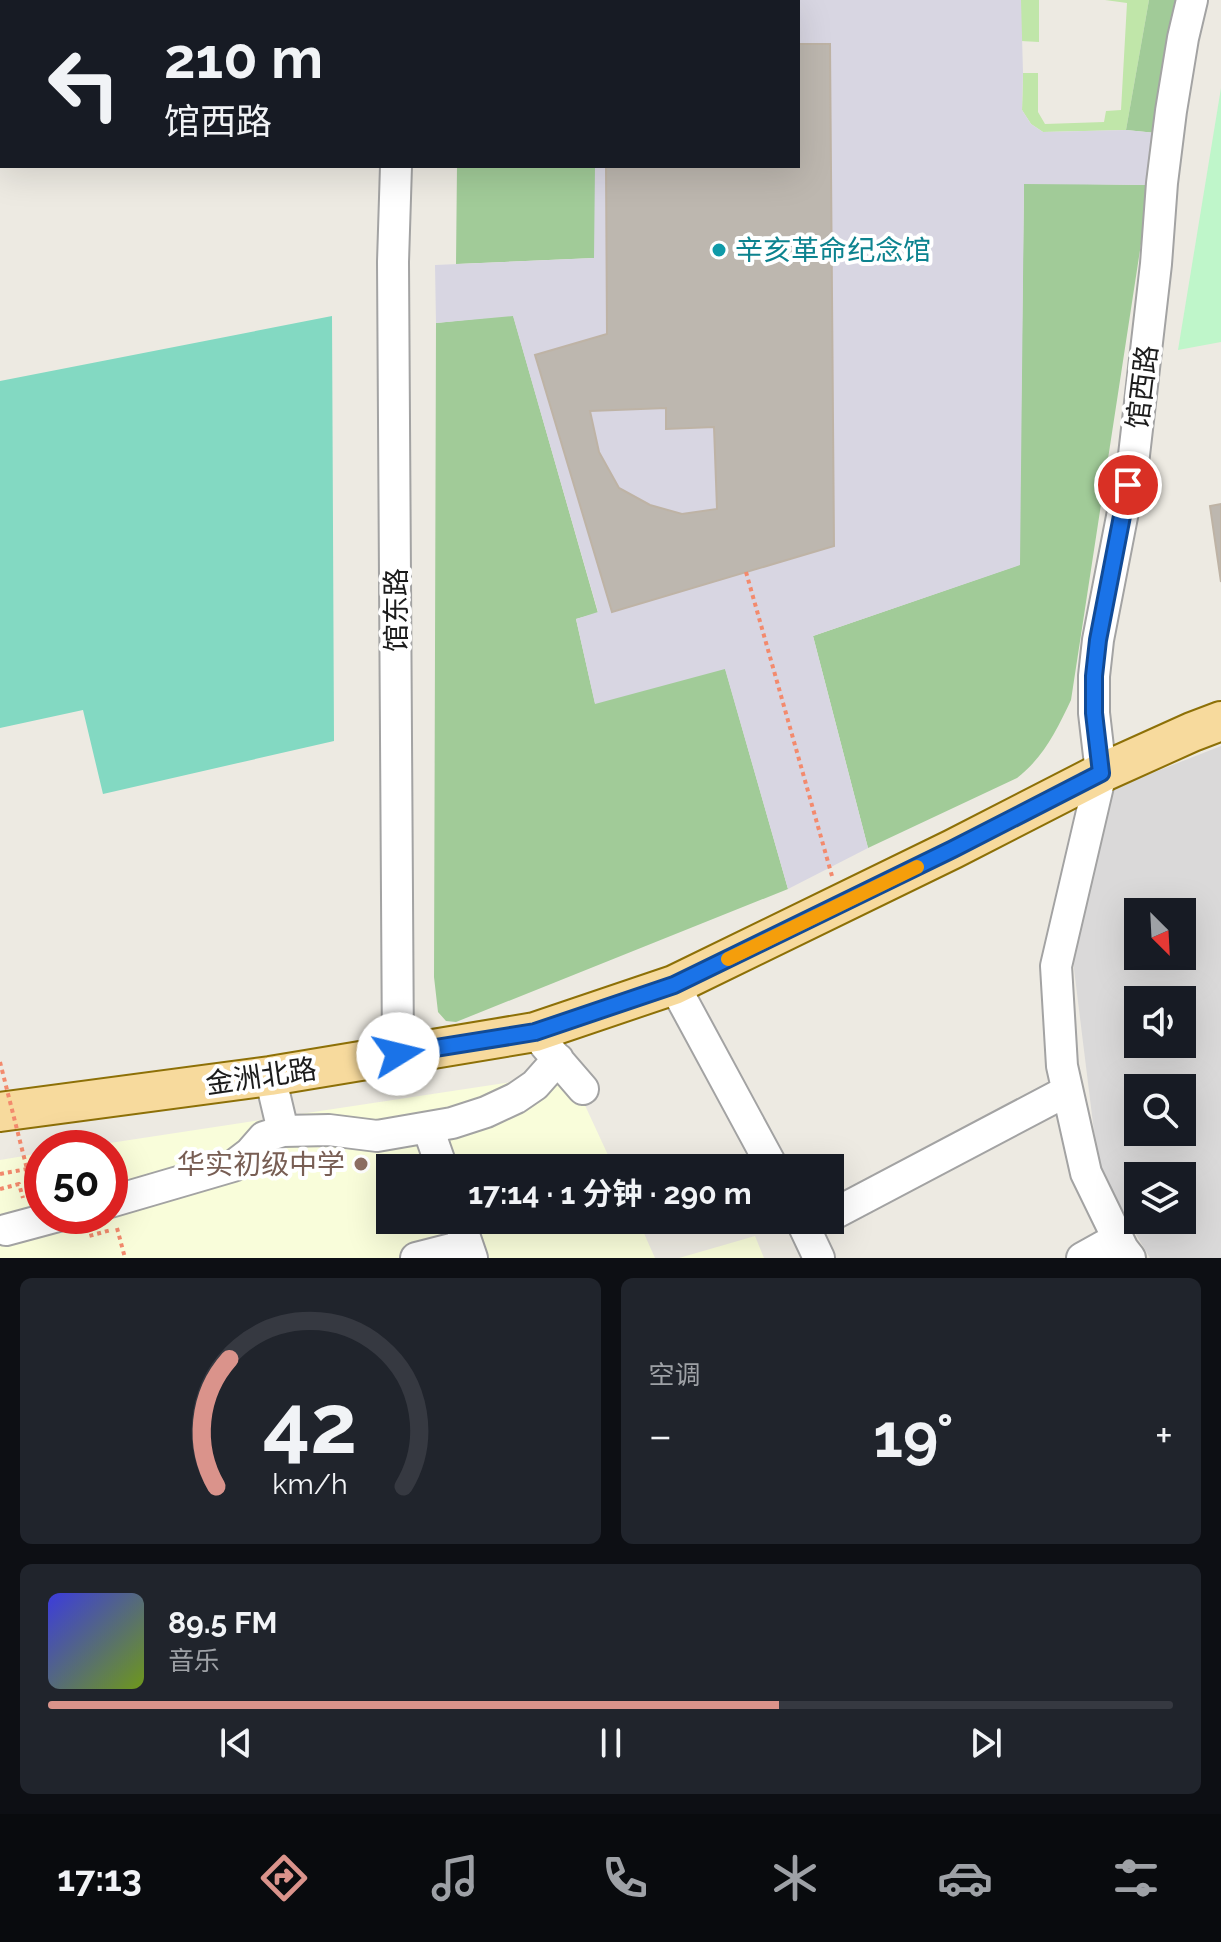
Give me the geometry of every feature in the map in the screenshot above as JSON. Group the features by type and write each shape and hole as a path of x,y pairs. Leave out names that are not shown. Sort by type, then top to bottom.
{"main road":[{"name":"金洲北路","path":"0,1112 270,1076 398,1054 546,1046 840,905 1101,773 1221,721"}],"street":[{"name":"馆西路","path":"1124,1248 1086,1173 1062,1066 1056,966 1101,773 1094,713 1098,640 1134,455 1171,111 1192,0"},
{"name":"馆东路","path":"396,168 393,262 398,1054"},
{"path":"674,985 765,1154"},
{"path":"546,1046 583,1089"},
{"path":"128,1209 233,1166 264,1137 283,1131 329,1130 377,1136 452,1123 486,1112 535,1085 546,1046"},
{"path":"270,1076 283,1131"},
{"path":"844,1206 1067,1091"},
{"path":"428,1128 437,1154"},
{"path":"6,1230 24,1225"},
{"path":"816,1234 819,1258"},
{"path":"416,1258 466,1241"},
{"path":"1082,1258 1124,1248"}],"path":[{"path":"746,572 840,905"},
{"path":"0,1062 27,1169 0,1174"},
{"path":"0,1189 19,1184"},
{"path":"118,1234 125,1258"}],"shaded area":[{"path":"800,0 1021,0 1022,110 1031,124 1043,132 1126,130 1156,133 1150,185 1024,184 1020,565 813,636 868,848 788,889 725,669 595,704 576,619 598,612 513,316 436,323 435,265 594,258 595,168 800,168"},
{"path":"1221,746 1221,1258 1150,1258 1136,1234 1196,1234 1196,1162 1124,1162 1124,1214 1099,1172 1073,961 1114,788"},
{"name":"华实初级中学","path":"570,1073 608,1154 376,1154 376,1234 644,1234 655,1258 0,1258 0,1160 24,1156 24,1234 128,1234 128,1140"},
{"path":"755,1236 764,1258 679,1258"}],"green space":[{"path":"1021,0 1039,0 1039,42 1021,41"},
{"path":"1105,0 1149,0 1126,130 1043,132 1031,124 1022,110 1023,73 1038,73 1038,112 1045,124 1104,122 1106,111 1121,110 1127,3"},
{"path":"1149,0 1182,0 1156,133 1126,130"},
{"path":"1221,88 1221,342 1178,350"},
{"path":"457,168 595,168 595,258 456,264"},
{"path":"1024,183 1150,185 1071,700 1042,752 1017,778 868,848 813,636 1019,565"},
{"path":"513,315 598,613 576,619 595,703 725,668 788,889 456,1022 446,1021 438,1012 434,977 436,323"},
{"path":"332,316 334,741 103,794 83,710 0,728 0,381"}],"building":[{"name":"辛亥革命纪念馆","path":"800,44 830,44 834,546 612,612 535,355 607,334 606,168 800,168","holes":["666,408 666,429 714,427 717,509 682,514 650,505 619,488 599,452 590,411"]},
{"path":"1221,504 1221,582 1210,506"}],"slow traffic":[{"path":"728,959 917,867"}],"place":[{"name":"辛亥革命纪念馆","path":"719,250"},
{"name":"华实初级中学","path":"361,1164"}],"route":[{"path":"398,1054 535,1032 674,985 1101,773 1094,713 1094,676 1128,485"}]}
